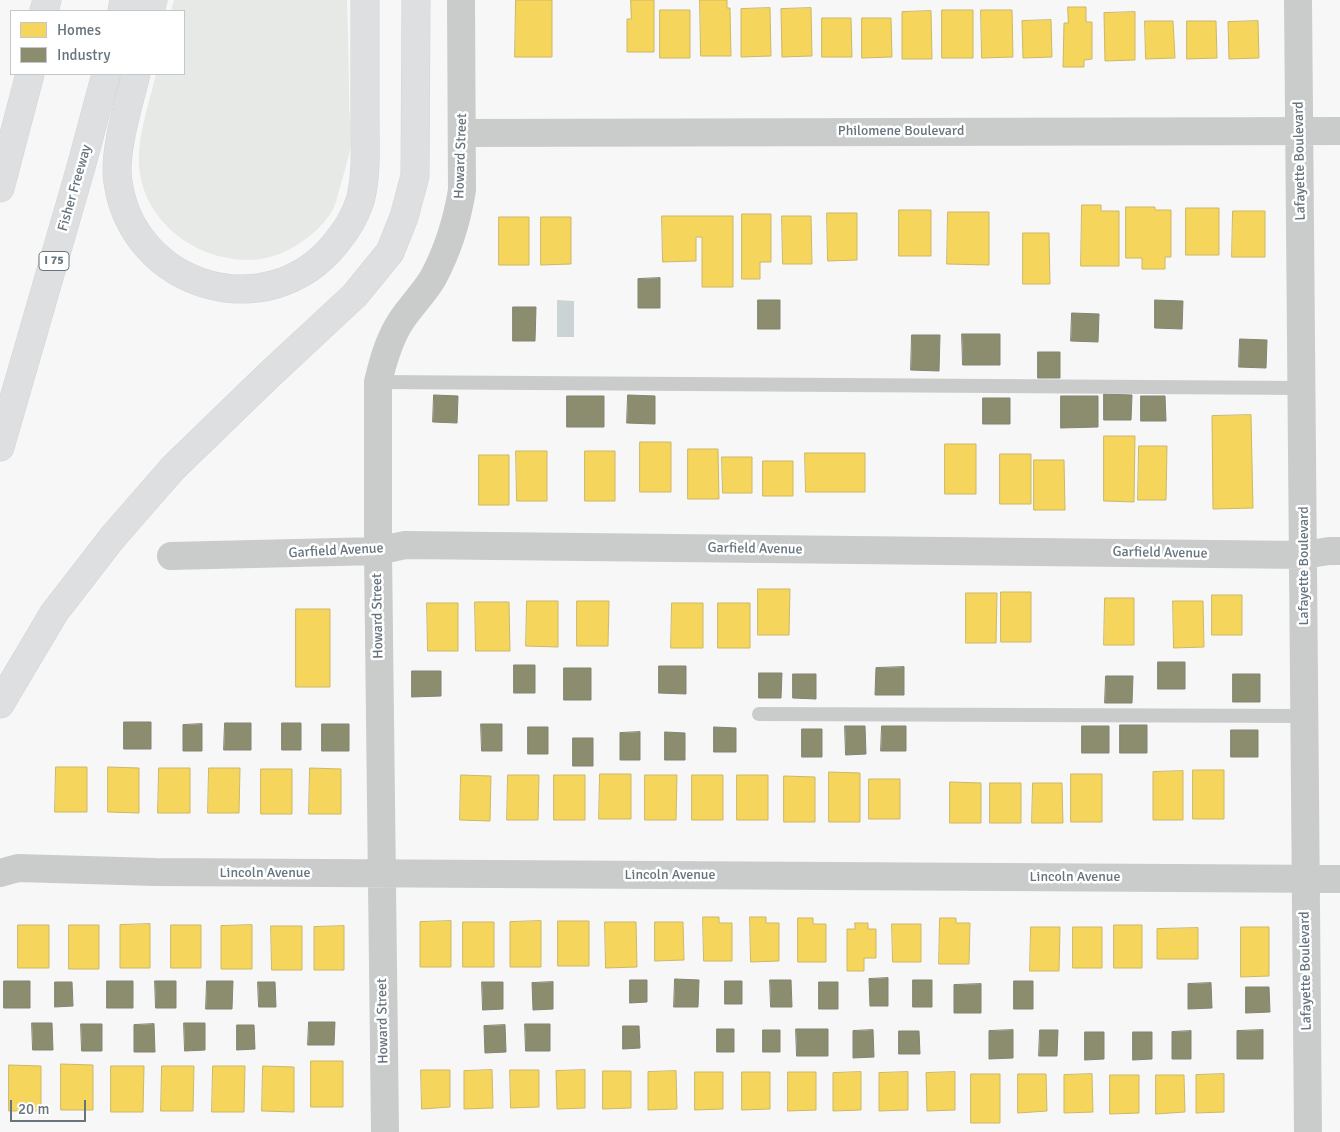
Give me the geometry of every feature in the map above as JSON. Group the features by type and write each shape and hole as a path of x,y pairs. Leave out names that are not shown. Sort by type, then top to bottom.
{"highway":[{"path":"136,75 117,162 117,181 121,200 131,223 145,244 163,262 185,276 215,287 246,290 278,284 307,271 327,255 347,230 360,201 365,170 365,0"},
{"path":"0,704 54,613 112,538 173,468 268,376 355,296 390,252 404,217 415,176 416,0"},
{"path":"0,188 30,75"},
{"name":"Fisher Freeway","path":"0,447 82,168 106,75"}],"street":[{"name":"Howard Street","path":"385,1132 378,551 378,382 383,360 392,337 401,320 419,299 433,278 451,239 458,215 462,190 461,0"},
{"name":"Lafayette Boulevard","path":"1298,0 1308,1132"},
{"name":"Philomene Boulevard","path":"462,133 1340,131"},
{"name":"Garfield Avenue","path":"171,556 378,551 406,545 1304,555 1340,551"},
{"name":"Lincoln Avenue","path":"0,873 18,868 155,872 382,874 1340,879"}],"lane":[{"path":"378,382 1302,388"},
{"path":"759,714 1304,716"}],"shaded area":[{"path":"174,0 347,0 350,151 336,203 329,216 311,235 294,247 268,258 240,260 201,250 183,240 168,227 155,211 146,194 140,174 139,149 156,75 185,75 185,10 171,10"},
{"path":"557,300 574,301 574,337 557,337"}],"building: Homes":[{"path":"516,0 552,0 552,57 515,57"},
{"path":"631,0 654,0 654,52 627,52 627,19 631,19"},
{"path":"700,0 727,0 727,8 730,8 731,56 701,56"},
{"path":"1068,7 1086,7 1086,22 1092,22 1092,59 1084,60 1084,67 1063,67 1064,23 1068,23"},
{"path":"770,8 771,56 741,57 741,9"},
{"path":"811,8 812,56 782,57 781,9"},
{"path":"660,10 690,10 690,58 660,58"},
{"path":"942,10 973,10 973,58 942,58"},
{"path":"981,10 1012,10 1013,57 982,58"},
{"path":"931,11 932,59 902,59 902,12"},
{"path":"1135,12 1135,60 1105,61 1104,13"},
{"path":"822,18 851,18 852,57 822,57"},
{"path":"862,18 891,18 892,57 862,58"},
{"path":"1051,20 1052,57 1023,58 1022,21"},
{"path":"1145,21 1173,21 1175,58 1146,59"},
{"path":"1187,21 1216,21 1217,58 1187,59"},
{"path":"1258,21 1259,58 1229,59 1228,22"},
{"path":"1082,205 1101,205 1101,211 1119,211 1119,266 1081,266"},
{"path":"1126,207 1155,207 1155,210 1171,210 1171,257 1165,257 1165,269 1142,269 1142,258 1126,258"},
{"path":"1186,208 1219,208 1219,255 1186,255"},
{"path":"899,210 931,210 931,256 899,256"},
{"path":"1233,211 1265,211 1265,257 1232,257"},
{"path":"948,212 989,212 989,265 947,264"},
{"path":"827,213 857,213 857,260 828,261"},
{"path":"742,214 771,214 771,262 760,262 760,279 742,279"},
{"path":"662,216 733,216 733,287 702,287 702,237 696,237 696,261 663,262"},
{"path":"782,216 811,216 812,264 783,264"},
{"path":"499,217 529,217 529,265 499,265"},
{"path":"541,217 571,217 571,264 541,265"},
{"path":"1023,233 1049,233 1050,284 1023,284"},
{"path":"1251,415 1253,508 1213,509 1212,416"},
{"path":"1104,436 1135,436 1134,502 1104,501"},
{"path":"640,442 671,442 671,492 640,492"},
{"path":"945,444 976,444 976,494 945,494"},
{"path":"1139,446 1167,446 1166,500 1138,500"},
{"path":"688,449 718,449 719,499 688,499"},
{"path":"516,451 547,451 547,501 517,501"},
{"path":"585,451 615,451 615,501 585,501"},
{"path":"805,453 865,453 865,492 806,492"},
{"path":"1000,454 1031,454 1031,504 1000,504"},
{"path":"479,455 509,455 509,505 479,505"},
{"path":"722,457 752,457 752,493 723,493"},
{"path":"1034,460 1064,460 1065,510 1034,510"},
{"path":"763,461 793,461 793,496 763,496"},
{"path":"758,589 790,589 789,635 758,635"},
{"path":"1001,592 1031,592 1031,642 1001,642"},
{"path":"966,593 997,593 996,643 966,643"},
{"path":"1212,595 1242,595 1242,635 1212,635"},
{"path":"1105,598 1134,598 1134,645 1104,645"},
{"path":"527,601 558,601 558,647 526,646"},
{"path":"577,601 609,601 608,646 577,646"},
{"path":"1173,601 1203,601 1204,647 1174,648"},
{"path":"475,602 509,602 510,651 476,651"},
{"path":"427,603 458,603 458,651 428,651"},
{"path":"672,603 703,603 703,648 671,648"},
{"path":"718,603 750,603 750,648 718,648"},
{"path":"296,609 330,609 330,687 296,687"},
{"path":"56,767 87,767 87,812 55,812"},
{"path":"108,767 139,768 139,813 108,812"},
{"path":"159,768 190,768 190,813 158,813"},
{"path":"209,768 240,768 239,813 208,813"},
{"path":"310,768 341,769 341,814 309,814"},
{"path":"261,769 292,769 292,814 261,814"},
{"path":"1193,770 1224,770 1224,819 1193,819"},
{"path":"1183,771 1183,820 1153,820 1153,772"},
{"path":"829,772 860,773 860,822 829,822"},
{"path":"600,774 631,774 631,819 599,819"},
{"path":"1071,774 1102,774 1102,822 1071,822"},
{"path":"461,775 491,776 490,821 460,820"},
{"path":"508,775 539,775 538,820 507,820"},
{"path":"554,775 585,775 585,820 554,820"},
{"path":"645,775 677,775 676,820 645,820"},
{"path":"692,775 723,775 723,820 692,820"},
{"path":"737,775 768,775 768,820 737,820"},
{"path":"784,776 815,777 815,822 784,822"},
{"path":"869,779 900,779 900,819 869,819"},
{"path":"950,782 981,783 981,823 950,823"},
{"path":"990,783 1021,783 1021,823 990,823"},
{"path":"1033,783 1062,783 1063,823 1032,823"},
{"path":"703,917 719,917 719,923 732,923 732,961 704,961"},
{"path":"750,917 766,917 766,923 779,923 779,961 751,962"},
{"path":"798,918 813,918 813,924 826,924 826,962 798,962"},
{"path":"940,918 956,918 956,923 970,923 969,964 939,964"},
{"path":"451,921 451,967 420,967 420,922"},
{"path":"541,921 541,967 510,967 510,922"},
{"path":"558,921 589,921 589,966 558,966"},
{"path":"463,922 494,922 494,967 463,967"},
{"path":"605,922 636,922 637,967 606,968"},
{"path":"655,922 683,922 684,960 655,961"},
{"path":"855,923 868,923 868,929 876,929 876,958 864,958 864,971 847,971 847,929 855,929"},
{"path":"150,924 150,968 120,968 120,925"},
{"path":"892,924 921,924 921,962 893,962"},
{"path":"18,925 49,925 49,968 18,968"},
{"path":"69,925 99,925 99,969 69,969"},
{"path":"171,925 201,925 201,968 171,968"},
{"path":"252,925 252,969 221,969 221,926"},
{"path":"1114,925 1142,925 1142,968 1114,968"},
{"path":"271,926 302,926 302,970 272,970"},
{"path":"344,926 344,970 314,970 314,927"},
{"path":"1031,927 1060,927 1059,971 1030,971"},
{"path":"1073,927 1102,927 1102,968 1073,968"},
{"path":"1241,927 1269,927 1269,976 1241,977"},
{"path":"1198,928 1198,959 1157,959 1157,929"},
{"path":"311,1061 343,1061 343,1107 311,1107"},
{"path":"61,1064 93,1065 93,1110 61,1110"},
{"path":"9,1065 41,1066 41,1111 9,1111"},
{"path":"111,1066 144,1066 143,1112 111,1112"},
{"path":"162,1066 194,1066 193,1111 161,1111"},
{"path":"213,1066 245,1066 244,1112 212,1112"},
{"path":"263,1066 294,1067 294,1112 262,1111"},
{"path":"421,1070 450,1070 450,1107 422,1109"},
{"path":"492,1070 493,1108 464,1109 464,1071"},
{"path":"510,1070 539,1070 539,1107 511,1108"},
{"path":"585,1070 585,1108 557,1109 556,1071"},
{"path":"603,1071 631,1071 631,1108 603,1109"},
{"path":"676,1071 677,1109 648,1110 648,1072"},
{"path":"695,1072 723,1072 723,1109 695,1110"},
{"path":"742,1072 770,1072 770,1109 742,1110"},
{"path":"788,1072 816,1072 816,1110 788,1111"},
{"path":"861,1072 861,1110 833,1111 833,1073"},
{"path":"908,1072 908,1110 879,1111 879,1073"},
{"path":"955,1072 955,1110 927,1111 926,1073"},
{"path":"971,1074 1000,1074 1000,1123 971,1123"},
{"path":"1018,1074 1046,1074 1047,1111 1018,1113"},
{"path":"1092,1074 1093,1112 1064,1113 1064,1075"},
{"path":"1224,1074 1224,1112 1196,1113 1196,1075"},
{"path":"1110,1075 1139,1075 1139,1113 1110,1114"},
{"path":"1156,1075 1184,1075 1185,1112 1156,1114"}],"building: Industry":[{"path":"660,278 660,308 638,308 638,279"},
{"path":"758,300 780,300 780,329 758,329"},
{"path":"1155,300 1183,301 1182,329 1155,328"},
{"path":"513,307 536,307 535,341 513,341"},
{"path":"1072,313 1099,314 1098,342 1071,341"},
{"path":"962,334 1000,334 1000,365 963,365"},
{"path":"912,335 940,335 939,371 911,370"},
{"path":"1240,339 1267,340 1266,368 1239,367"},
{"path":"1038,352 1060,352 1060,378 1038,378"},
{"path":"1104,394 1132,395 1131,420 1104,420"},
{"path":"434,395 458,396 457,423 433,422"},
{"path":"628,395 655,396 655,424 627,423"},
{"path":"567,396 604,396 604,427 567,427"},
{"path":"1061,396 1098,396 1098,427 1061,428"},
{"path":"1141,396 1165,396 1166,421 1141,421"},
{"path":"983,398 1010,398 1010,424 983,424"},
{"path":"1158,662 1185,662 1185,689 1158,689"},
{"path":"514,665 535,665 535,693 514,693"},
{"path":"659,666 686,666 686,694 659,693"},
{"path":"904,667 904,695 875,695 876,668"},
{"path":"564,668 591,668 591,700 564,700"},
{"path":"412,671 441,671 441,696 412,697"},
{"path":"759,673 782,673 781,698 759,698"},
{"path":"793,674 816,674 816,699 793,698"},
{"path":"1233,674 1260,674 1260,702 1233,702"},
{"path":"1106,676 1133,676 1132,703 1105,703"},
{"path":"124,722 151,722 151,749 124,749"},
{"path":"225,723 251,723 251,750 224,750"},
{"path":"282,723 301,723 301,750 282,750"},
{"path":"202,724 202,751 183,751 183,725"},
{"path":"322,724 349,724 349,751 322,751"},
{"path":"481,724 502,724 502,751 482,751"},
{"path":"1120,725 1147,725 1147,753 1120,753"},
{"path":"845,726 865,726 866,754 846,755"},
{"path":"882,726 906,726 906,751 881,751"},
{"path":"1082,726 1109,726 1109,753 1082,753"},
{"path":"528,727 548,727 548,754 528,754"},
{"path":"714,727 736,728 736,752 714,752"},
{"path":"802,729 822,729 822,757 802,757"},
{"path":"1231,730 1258,730 1258,757 1231,757"},
{"path":"640,732 640,760 620,760 620,733"},
{"path":"665,732 685,733 685,760 665,760"},
{"path":"573,738 593,738 593,766 573,766"},
{"path":"888,978 888,1006 870,1006 869,979"},
{"path":"675,979 699,980 698,1007 674,1007"},
{"path":"630,980 647,980 647,1002 630,1003"},
{"path":"770,980 791,980 792,1007 771,1007"},
{"path":"913,980 932,980 932,1007 913,1007"},
{"path":"4,981 30,981 30,1008 4,1008"},
{"path":"107,981 133,981 133,1008 107,1008"},
{"path":"155,981 176,981 176,1008 156,1008"},
{"path":"207,981 233,981 232,1009 206,1009"},
{"path":"725,981 742,981 742,1004 725,1004"},
{"path":"1014,981 1033,981 1033,1009 1014,1009"},
{"path":"55,982 72,982 73,1006 55,1007"},
{"path":"258,982 275,982 276,1007 259,1007"},
{"path":"482,982 503,982 503,1009 483,1010"},
{"path":"553,982 553,1009 533,1010 532,983"},
{"path":"819,982 838,982 838,1009 819,1009"},
{"path":"1211,983 1212,1008 1188,1009 1188,984"},
{"path":"981,984 981,1013 954,1013 954,985"},
{"path":"1246,987 1269,987 1270,1012 1246,1013"},
{"path":"309,1022 335,1022 334,1045 308,1045"},
{"path":"32,1023 52,1023 53,1050 33,1050"},
{"path":"184,1023 205,1023 205,1050 185,1051"},
{"path":"81,1024 102,1024 102,1051 82,1051"},
{"path":"154,1024 155,1052 134,1052 134,1025"},
{"path":"525,1024 550,1024 550,1051 526,1051"},
{"path":"237,1025 254,1025 255,1049 237,1050"},
{"path":"505,1025 506,1052 485,1053 484,1026"},
{"path":"623,1026 639,1026 640,1048 623,1049"},
{"path":"717,1029 734,1029 734,1052 717,1052"},
{"path":"796,1029 828,1029 828,1056 797,1056"},
{"path":"763,1030 780,1030 780,1052 763,1052"},
{"path":"873,1030 874,1057 853,1058 853,1031"},
{"path":"1013,1030 1013,1058 989,1059 989,1031"},
{"path":"1040,1030 1058,1030 1057,1056 1039,1056"},
{"path":"1263,1030 1263,1059 1237,1059 1237,1031"},
{"path":"899,1031 919,1031 920,1054 899,1054"},
{"path":"1191,1031 1191,1059 1172,1059 1172,1032"},
{"path":"1085,1032 1104,1032 1104,1059 1085,1060"},
{"path":"1133,1032 1152,1032 1152,1059 1133,1060"}]}
